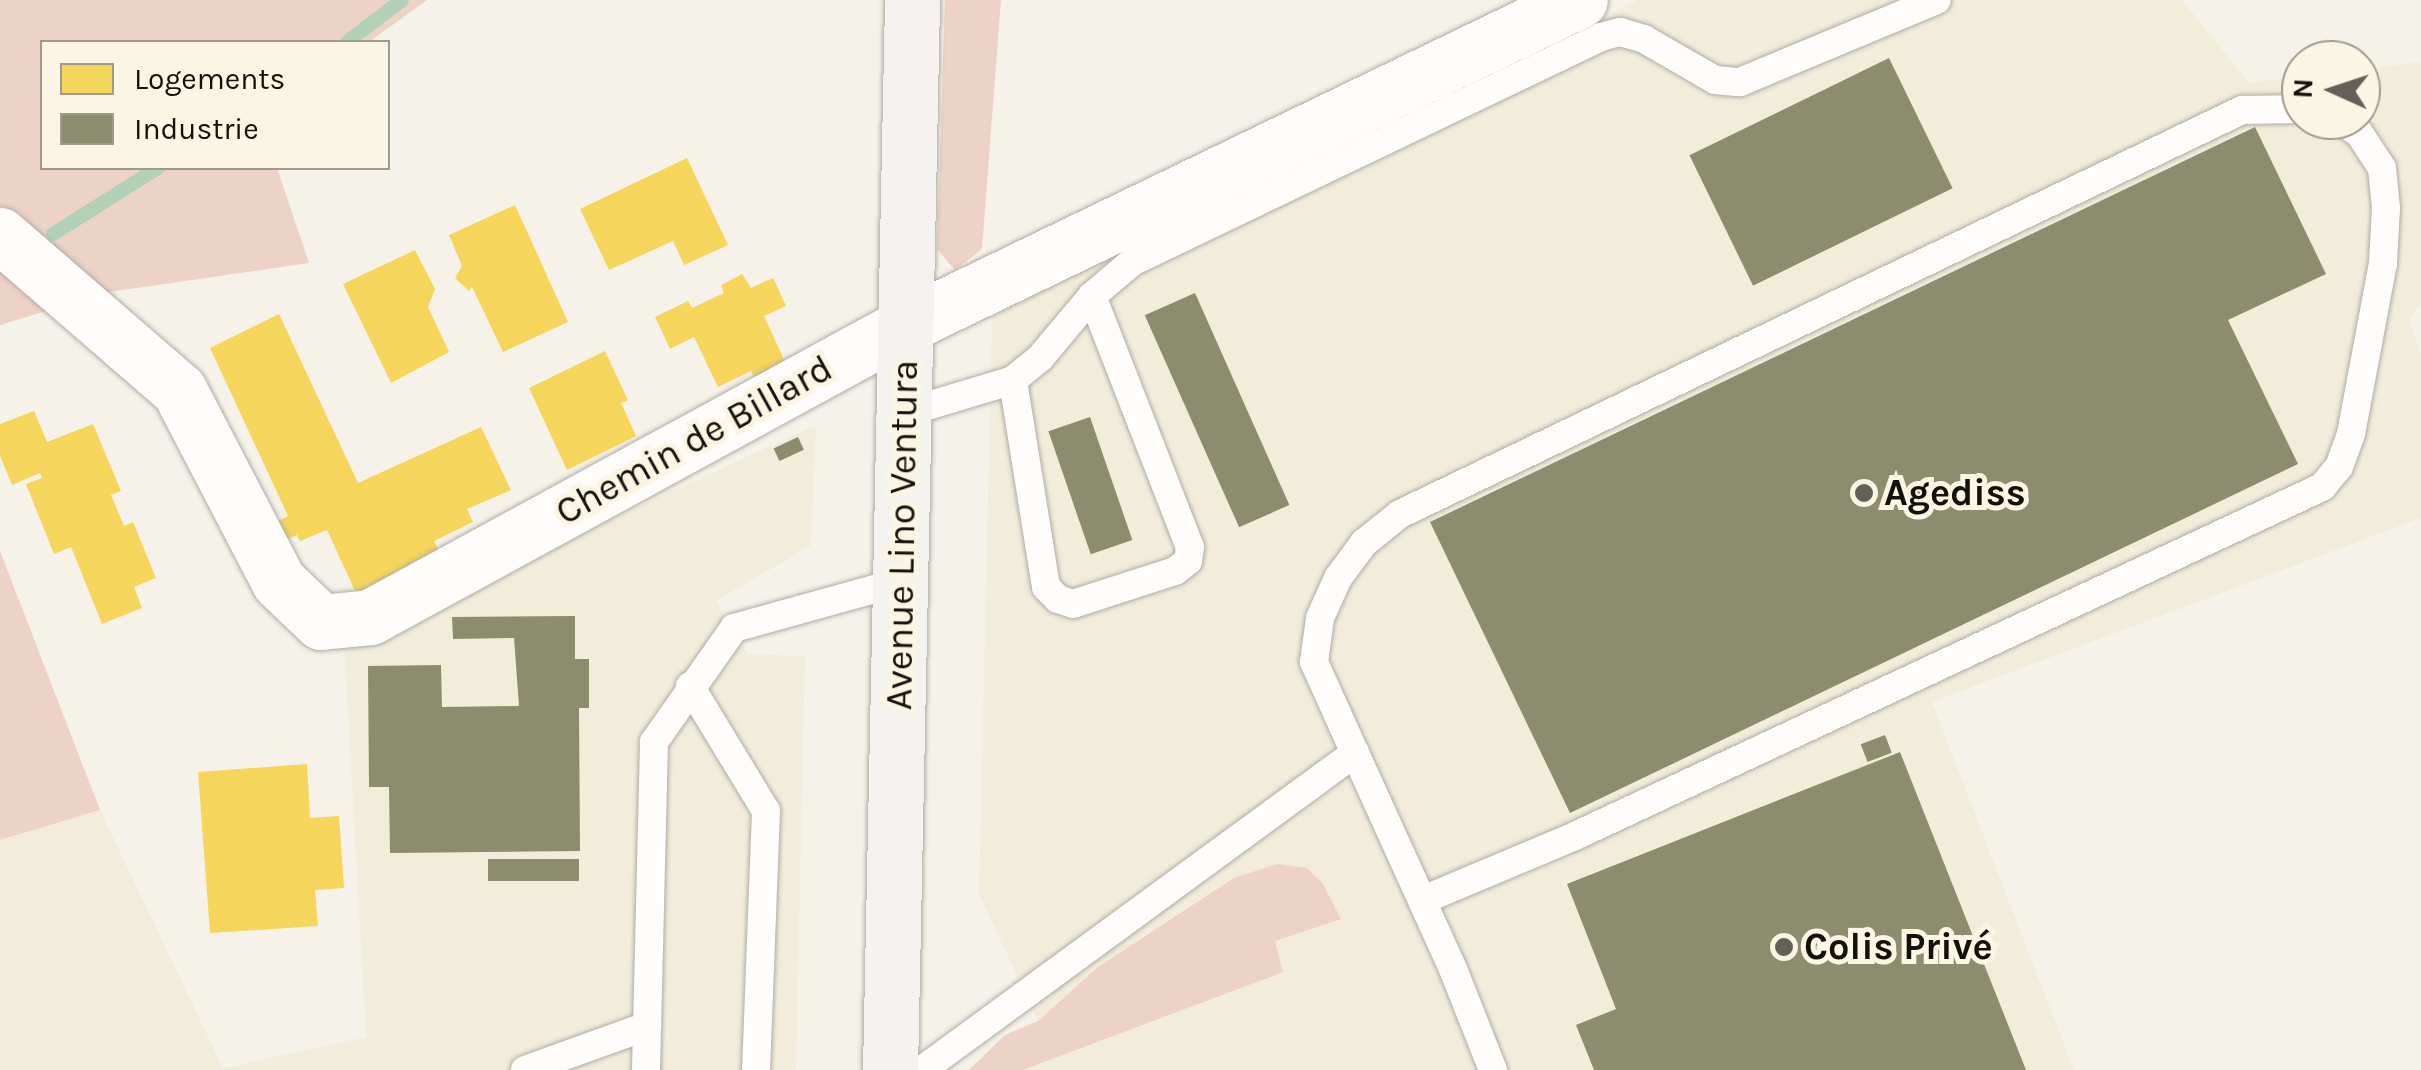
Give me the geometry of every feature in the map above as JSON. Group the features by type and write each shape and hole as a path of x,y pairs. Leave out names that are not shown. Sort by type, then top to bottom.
{"main road":[{"name":"Avenue Lino Ventura","path":"890,1070 912,0"}],"street":[{"name":"Chemin de Billard","path":"0,235 179,390 279,582 321,622 370,616 906,325 1580,0"}],"lane":[{"path":"904,414 1014,380 1040,358 1092,296 1132,262 1601,37 1620,32 1644,39 1715,80 1740,82 1937,0"},
{"path":"1493,1070 1422,900 1314,662 1320,618 1338,578 1364,543 1400,514 2242,110 2281,109"},
{"path":"1422,900 1575,836 2322,486 2340,466 2352,434 2383,263 2386,208 2382,168 2363,140"},
{"path":"1014,380 1046,587 1073,604 1176,570 1188,561 1190,547 1092,296"},
{"path":"646,1070 654,742 734,628 900,582"},
{"path":"690,686 766,811 756,1070"},
{"path":"922,1070 1354,753"},
{"path":"525,1070 647,1026"}],"shaded area":[{"path":"0,0 427,0 372,40 40,40 40,170 278,170 309,263 109,292 0,325"},
{"path":"945,0 1001,0 982,249 955,270 937,249"},
{"path":"1638,0 2182,0 2249,83 2281,79 2281,140 2381,140 2381,67 2421,62 2421,302 2409,319 2421,354 2421,518 1932,702 2074,1070 1014,1070 1005,1035 1038,1021 979,894 992,318 1056,277"},
{"path":"816,425 811,545 716,601 748,654 805,656 796,1070 0,1070 0,840 100,810 223,1068 366,1037 344,642"},
{"path":"0,551 100,810 0,840"},
{"path":"1277,864 1307,868 1323,884 1341,919 1275,941 1283,972 1023,1070 969,1070 1005,1035 1038,1021 1098,967 1234,878"}],"building: Logements":[{"path":"687,158 728,245 684,265 673,241 609,270 580,209"},
{"path":"515,205 568,322 503,352 472,287 469,291 455,278 462,266 449,235"},
{"path":"415,250 435,289 428,307 449,352 391,383 343,284"},
{"path":"742,274 751,288 773,278 786,306 764,316 787,366 756,380 751,371 718,387 694,337 670,349 655,317 688,301 692,308 724,293 721,285"},
{"path":"279,314 358,483 481,427 511,490 467,509 473,522 434,541 440,553 356,593 327,530 300,541 297,535 284,541 276,522 288,516 210,348"},
{"path":"605,351 628,400 621,403 636,436 567,470 529,388"},
{"path":"34,411 47,442 93,424 121,491 111,495 124,526 133,522 156,578 134,587 142,608 102,624 71,547 54,554 26,484 42,478 40,473 12,485 0,456 0,424"},
{"path":"307,764 310,818 339,816 344,888 315,890 318,926 210,933 198,772"}],"building: Industrie":[{"path":"1889,58 1953,188 1753,286 1689,155"},
{"name":"Agediss","path":"2255,127 2326,274 2228,320 2298,464 1570,813 1430,522"},
{"path":"1195,293 1289,505 1239,527 1145,315"},
{"path":"1090,417 1132,540 1091,554 1048,431"},
{"path":"798,437 804,450 779,461 774,448"},
{"path":"575,616 575,659 589,659 589,708 579,708 580,851 390,853 389,787 369,787 368,666 441,665 442,707 519,706 514,638 453,639 452,617"},
{"path":"1885,735 1892,753 1868,762 1861,744"},
{"name":"Colis Privé","path":"1900,752 2026,1070 1594,1070 1576,1025 1616,1009 1567,884"},
{"path":"488,859 579,859 579,881 488,881"}],"waterway":[{"path":"350,40 402,0"},
{"path":"53,234 155,170"}],"place":[{"name":"Agediss","path":"1864,493"},
{"name":"Colis Privé","path":"1784,947"}]}
